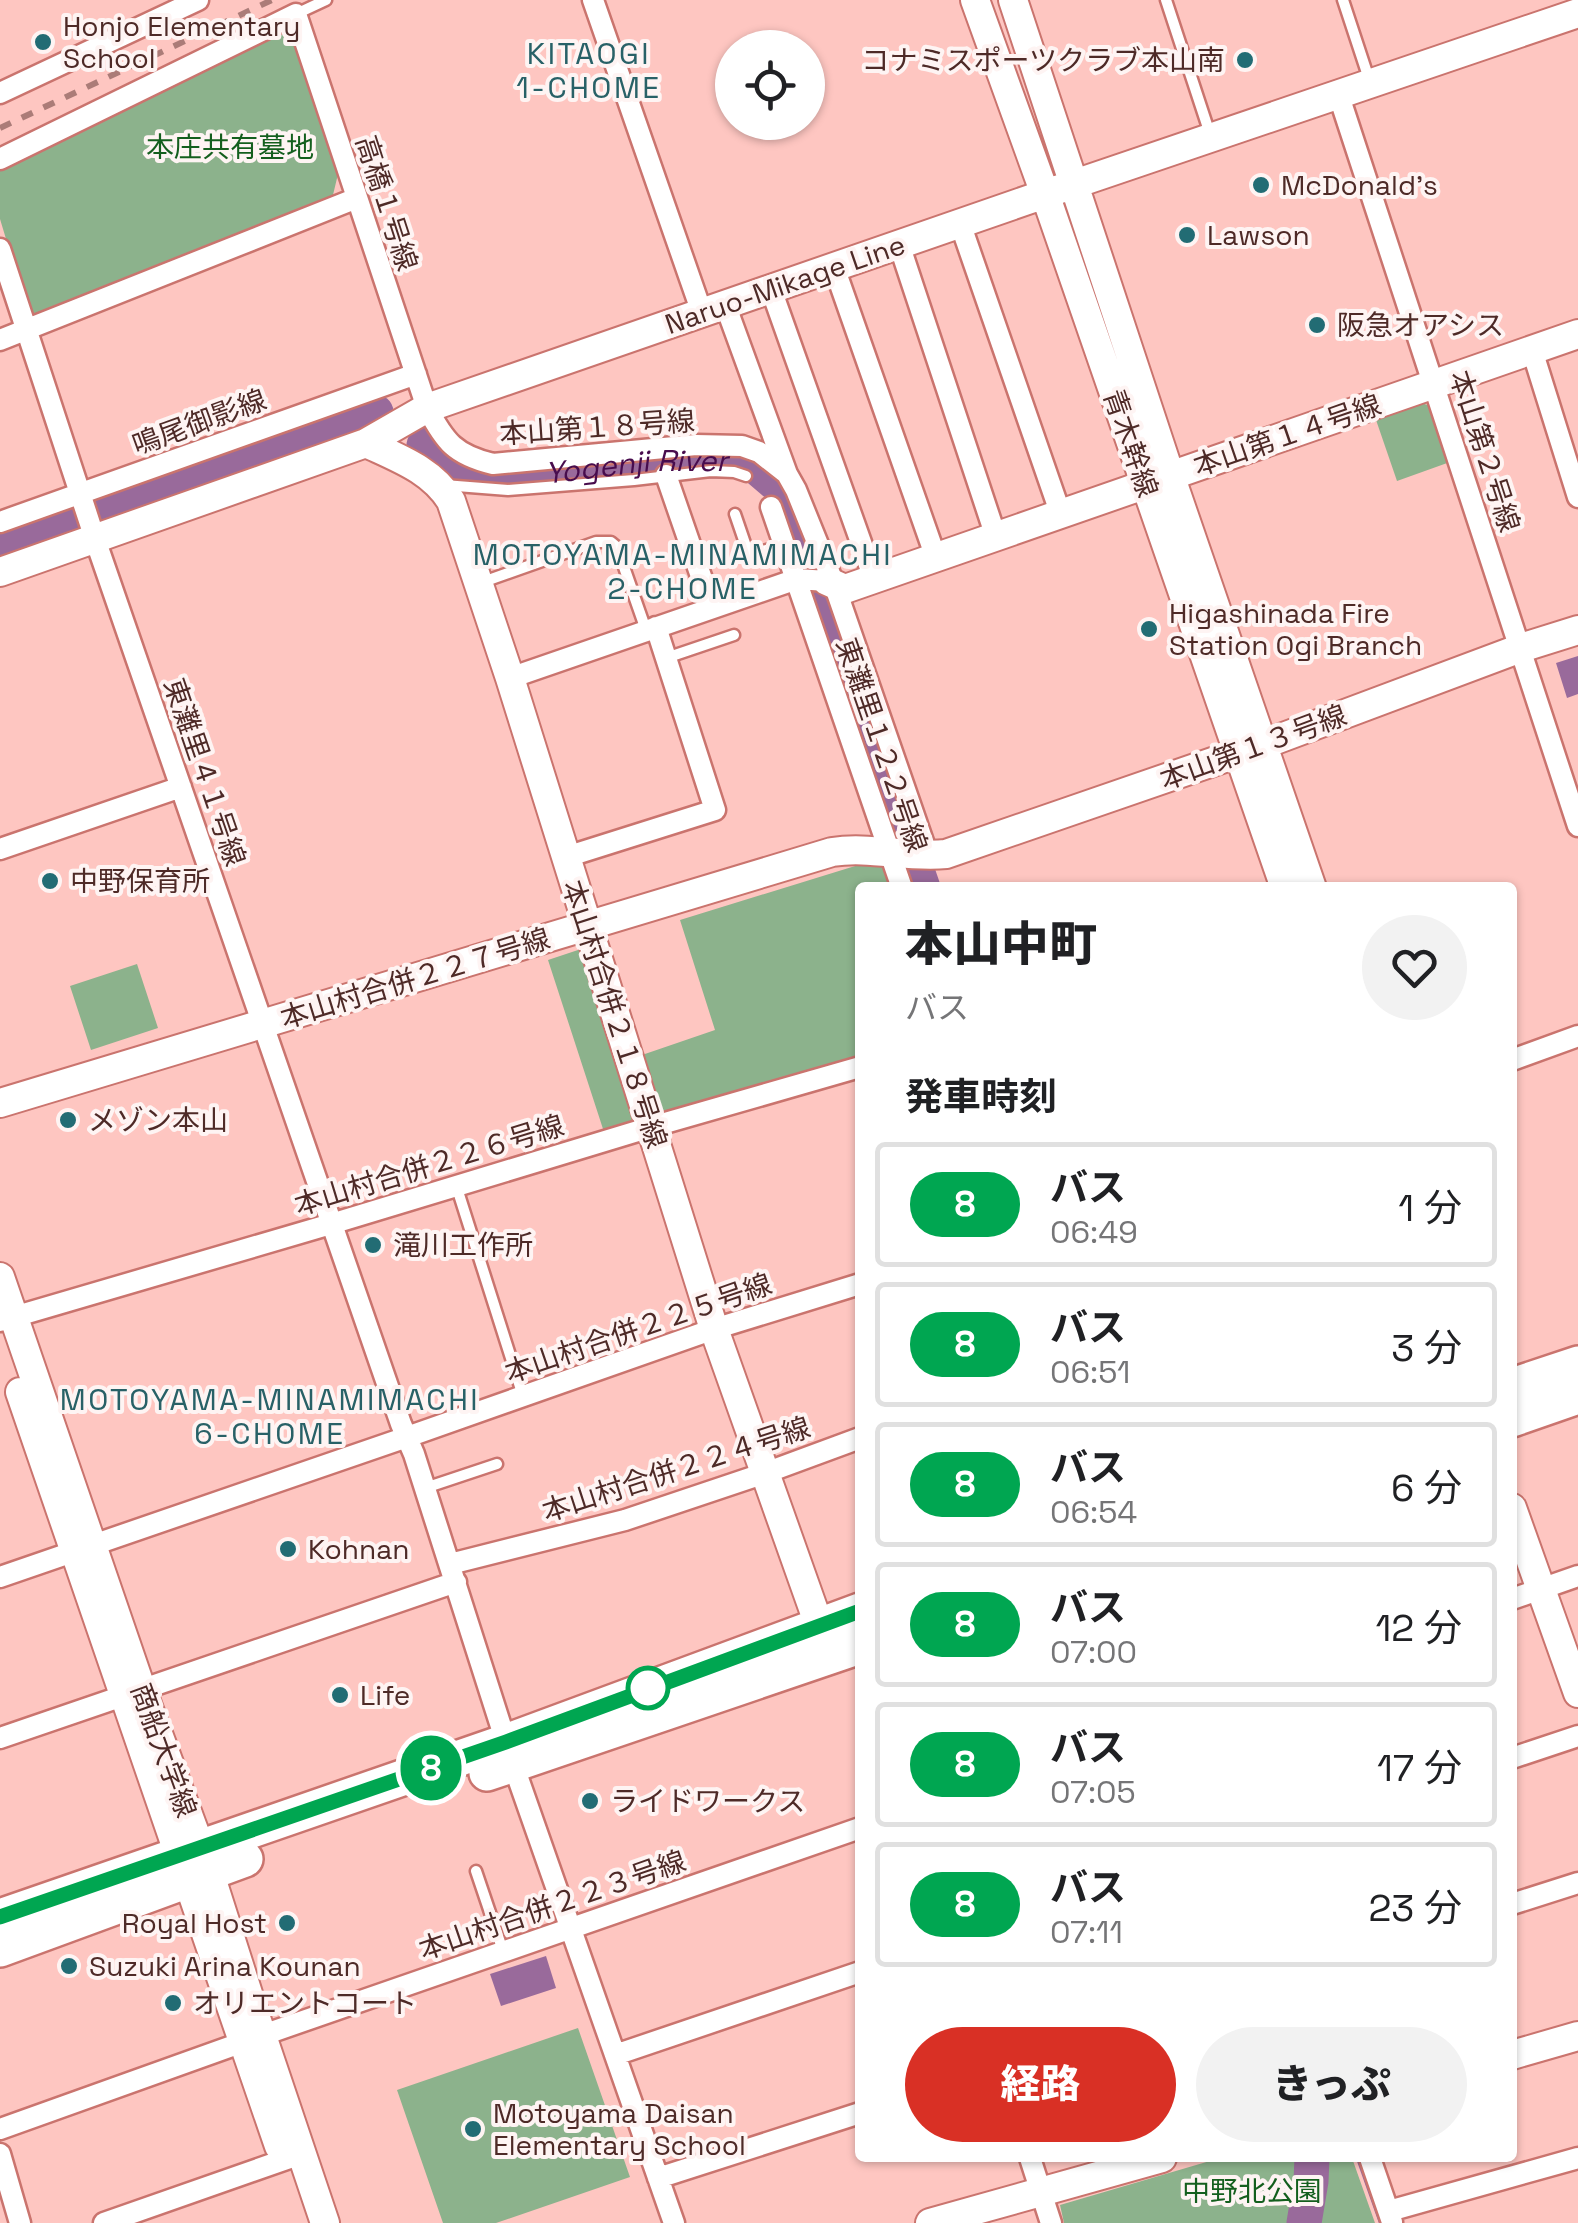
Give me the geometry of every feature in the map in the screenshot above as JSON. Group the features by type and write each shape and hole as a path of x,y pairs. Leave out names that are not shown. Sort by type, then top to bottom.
{"highway":[{"path":"1517,1384 1578,1364"},
{"path":"1517,1417 1578,1396"},
{"path":"0,1917 194,1864 510,1753 855,1613"},
{"path":"510,1753 855,1657"},
{"path":"0,1949 194,1864"}],"street":[{"path":"0,93 198,0"},
{"path":"593,0 714,308 796,490 815,581 910,854"},
{"name":"青木幹線","path":"975,0 1045,194 1158,480 1250,749 1283,882"},
{"name":"青木幹線","path":"1013,0 1072,184 1158,480"},
{"name":"Naruo-Mikage Line","path":"0,572 86,513 366,443 427,408 1578,12"},
{"path":"0,159 296,14"},
{"name":"高橋１号線","path":"296,14 427,408"},
{"name":"本山第２号線","path":"1338,94 1578,826"},
{"path":"0,340 357,198"},
{"path":"960,223 1061,515"},
{"path":"899,244 996,537"},
{"name":"東灘里４１号線","path":"0,249 86,513 426,1488 510,1753 674,2223"},
{"path":"834,266 936,558"},
{"path":"771,289 874,579"},
{"name":"本山第１４号線","path":"815,581 846,589 1578,334"},
{"path":"1532,350 1578,497"},
{"name":"鳴尾御影線","path":"0,522 86,513 416,374"},
{"name":"本山第１８号線","path":"427,408 438,430 452,445 470,458 493,464 696,445 742,446 759,452 787,474"},
{"path":"366,443 416,467 442,485"},
{"path":"666,476 712,608"},
{"name":"本山村合併２１８号線","path":"442,485 451,501 510,678 714,1329 818,1626"},
{"name":"東灘里１２２号線","path":"772,508 785,544 815,581 910,854 903,882"},
{"path":"510,678 712,608 815,581"},
{"path":"566,857 715,810 666,658 651,629"},
{"name":"本山第１３号線","path":"910,854 946,854 1578,630"},
{"name":"青木幹線","path":"1250,749 1309,882"},
{"path":"0,849 181,787"},
{"name":"本山村合併２２７号線","path":"0,1102 832,852 853,848 910,854"},
{"path":"1517,1058 1578,1036"},
{"name":"本山村合併２２６号線","path":"4,1325 456,1185 855,1067"},
{"name":"商船大学線","path":"0,1278 4,1325 253,2038 292,2157 306,2223"},
{"name":"本山村合併２２５号線","path":"0,1576 714,1329 855,1286"},
{"name":"本山村合併２２４号線","path":"0,1738 453,1573 764,1474 855,1440"},
{"path":"1517,1522 1578,1693"},
{"path":"1517,1597 1578,1576"},
{"path":"1517,1756 1578,1736"},
{"name":"本山村合併２２３号線","path":"0,2129 855,1830"},
{"path":"1517,1902 1578,1882"},
{"path":"615,2055 855,1974"},
{"path":"1517,2054 1578,2036"},
{"path":"658,2178 855,2116"},
{"path":"0,2154 20,2223"},
{"path":"104,2223 292,2157"},
{"name":"商船大学線","path":"292,2157 325,2223"},
{"path":"1371,2162 1391,2217 1578,2158"},
{"path":"1031,2162 1050,2223"},
{"path":"930,2223 1148,2162"}],"lane":[{"path":"296,14 326,0"},
{"path":"1166,0 1211,137"},
{"path":"1343,0 1370,83"},
{"path":"442,485 508,490 711,471 746,476"},
{"path":"735,514 750,555 785,544"},
{"path":"479,583 596,542 611,542 617,547 651,629"},
{"path":"666,658 734,635"},
{"path":"456,1185 523,1397"},
{"path":"426,1488 497,1464"},
{"path":"476,1872 503,1951"}],"green space":[{"name":"本庄共有墓地","path":"288,26 338,174 333,195 41,315 29,315 0,219 0,163"},
{"path":"1419,402 1433,407 1450,462 1397,481 1375,417"},
{"path":"881,858 890,882 855,882 855,1058 660,1116 642,1055 715,1030 680,920"},
{"path":"581,949 637,1121 604,1132 548,960"},
{"path":"137,964 158,1028 91,1050 70,986"},
{"path":"578,2028 630,2177 496,2223 443,2223 397,2090"},
{"name":"中野北公園","path":"1206,2162 1305,2162 1297,2223 1064,2223 1060,2205"},
{"name":"中野北公園","path":"1319,2162 1353,2162 1375,2223 1311,2223"}],"shaded area":[{"path":"1578,656 1578,694 1567,698 1556,663"},
{"path":"546,1956 556,1988 501,2006 490,1974"}],"waterway":[{"name":"Yogenji River","path":"0,541 334,423 376,412"},
{"name":"Yogenji River","path":"424,445 471,472 553,473 650,461 749,461 782,489 825,601 921,882"},
{"name":"Yogenji River","path":"1304,2223 1312,2162"},
{"path":"1360,2162 1382,2223"}],"railway":[{"path":"0,128 272,0"}],"bus line":[{"name":"8","path":"0,1917 506,1742 855,1613"}],"place":[{"name":"Honjo Elementary School","path":"43,42"},
{"name":"コナミスポーツクラブ本山南","path":"1245,60"},
{"name":"McDonald's","path":"1261,185"},
{"name":"Lawson","path":"1187,235"},
{"name":"阪急オアシス","path":"1317,325"},
{"name":"Higashinada Fire Station Ogi Branch","path":"1149,629"},
{"name":"中野保育所","path":"50,881"},
{"name":"メゾン本山","path":"68,1120"},
{"name":"滝川工作所","path":"373,1245"},
{"name":"Kohnan","path":"288,1549"},
{"name":"Life","path":"340,1695"},
{"name":"ライドワークス","path":"590,1801"},
{"name":"Royal Host","path":"287,1923"},
{"name":"Suzuki Arina Kounan","path":"69,1966"},
{"name":"オリエントコート","path":"173,2003"},
{"name":"Motoyama Daisan Elementary School","path":"473,2129"}],"district":[{"name":"KITAOGI 1-CHOME","path":"589,71"},
{"name":"MOTOYAMA-MINAMIMACHI 2-CHOME","path":"683,572"},
{"name":"MOTOYAMA-MINAMIMACHI 6-CHOME","path":"270,1417"}]}
